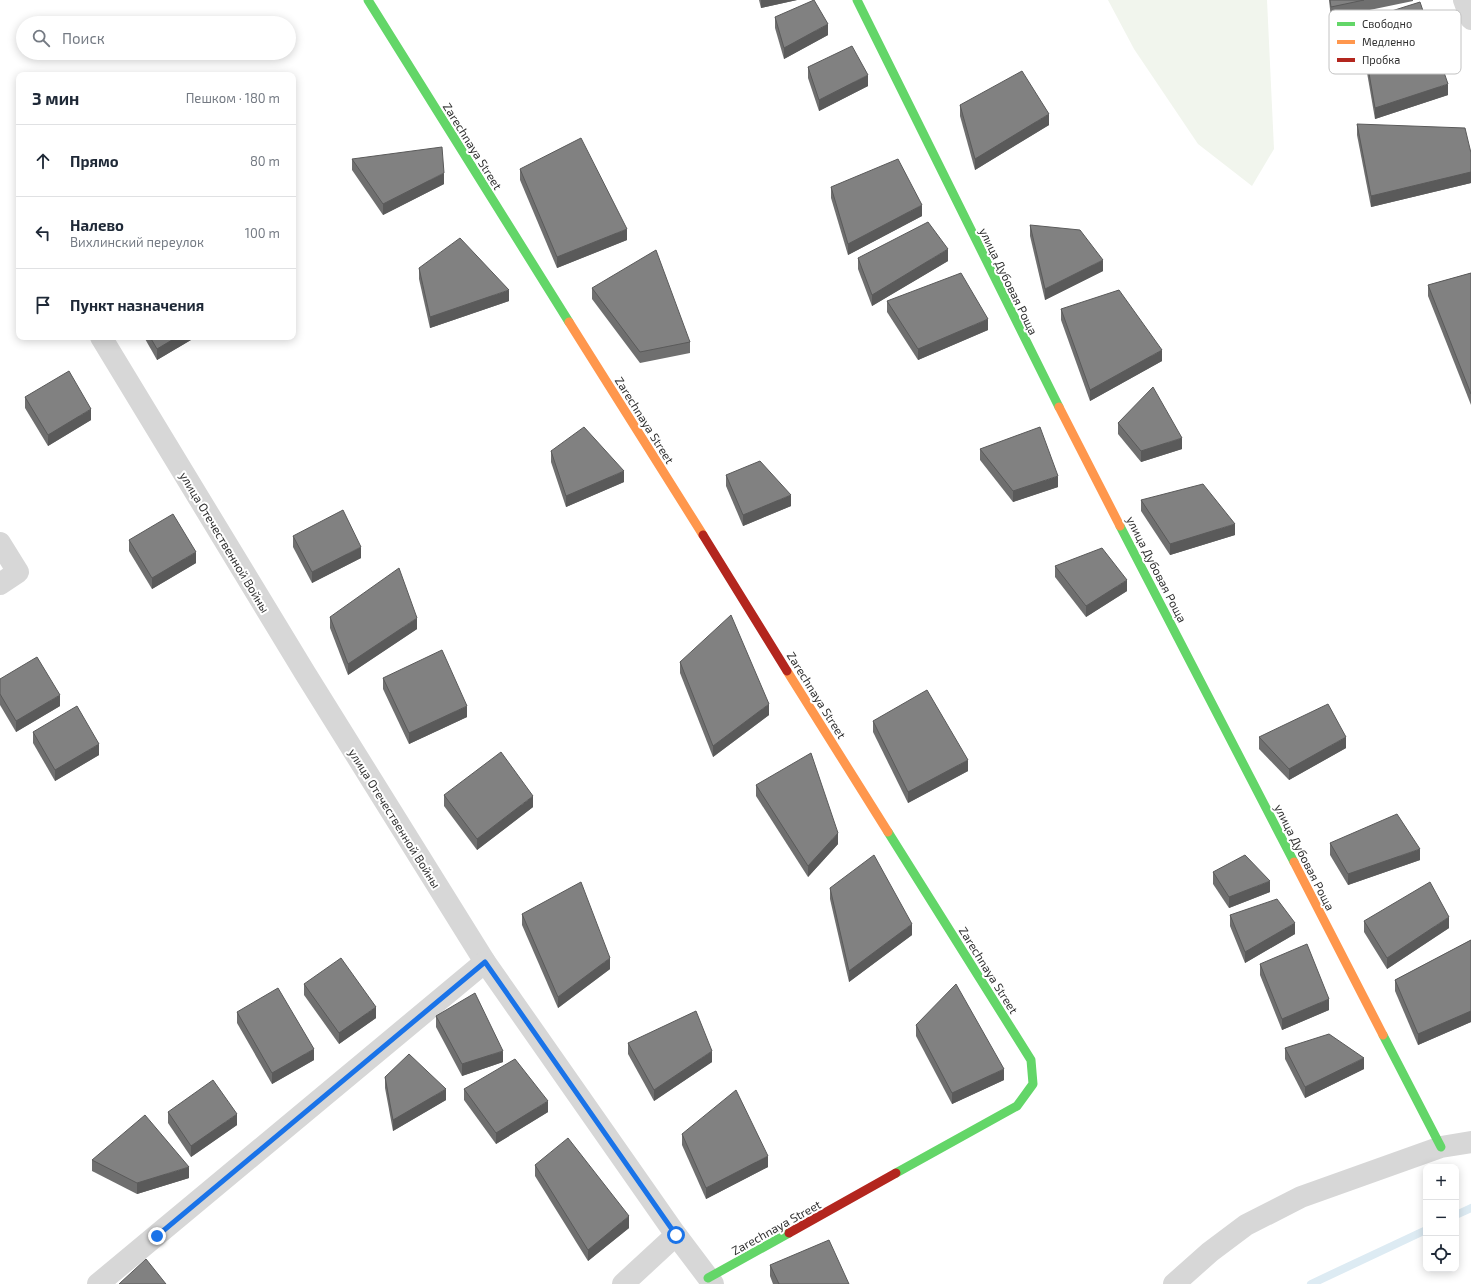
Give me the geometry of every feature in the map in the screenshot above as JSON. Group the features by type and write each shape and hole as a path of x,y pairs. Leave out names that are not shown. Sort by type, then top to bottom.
{"street":[{"name":"Zarechnaya Street","path":"368,0 1031,1060 1033,1084 1017,1106 711,1281"},
{"name":"улица Дубовая Роща","path":"857,0 1022,335 1441,1147"},
{"path":"1464,0 1471,19"},
{"name":"улица Отечественной Войны","path":"103,340 305,673 485,962 676,1235 711,1281"},
{"path":"0,543 18,572 0,584"},
{"path":"98,1284 485,962"},
{"path":"1174,1284 1210,1252 1246,1225 1301,1197 1441,1147 1471,1142"},
{"path":"623,1284 676,1235"}],"shaded area":[{"path":"1108,0 1267,0 1274,149 1252,186 1198,144 1134,49"}],"building":[{"path":"814,0 828,24 784,48 775,17"},
{"path":"1330,0 1364,0 1331,7"},
{"path":"1420,2 1423,10 1395,10"},
{"path":"852,46 868,75 819,100 808,67"},
{"path":"1022,71 1049,114 975,159 960,105"},
{"path":"1369,74 1445,74 1448,84 1375,108"},
{"path":"1357,124 1465,128 1471,153 1471,172 1371,196"},
{"path":"581,138 627,229 557,257 520,169"},
{"path":"442,147 444,173 383,204 352,159"},
{"path":"898,159 922,205 848,244 831,187"},
{"path":"928,222 948,249 872,295 858,258"},
{"path":"1030,225 1080,230 1103,260 1045,289"},
{"path":"460,238 509,290 430,317 419,268"},
{"path":"656,250 690,342 640,352 592,288"},
{"path":"961,273 988,319 918,349 887,301"},
{"path":"1471,273 1471,394 1428,285"},
{"path":"1119,290 1162,350 1090,390 1061,309"},
{"path":"152,340 172,340 157,349"},
{"path":"69,371 91,409 48,435 25,397"},
{"path":"1153,387 1182,438 1141,451 1118,423"},
{"path":"584,427 624,471 566,496 551,451"},
{"path":"1040,427 1058,476 1013,491 980,449"},
{"path":"760,461 791,495 743,515 726,475"},
{"path":"1203,484 1235,524 1170,544 1141,500"},
{"path":"343,510 361,547 312,572 293,536"},
{"path":"173,514 196,552 152,578 129,540"},
{"path":"1102,548 1127,580 1086,606 1055,566"},
{"path":"399,568 417,618 348,664 330,617"},
{"path":"731,615 769,704 713,746 680,662"},
{"path":"442,650 467,706 409,733 383,678"},
{"path":"37,657 60,695 16,721 0,694 0,679"},
{"path":"927,690 968,760 908,792 873,721"},
{"path":"1328,704 1346,737 1289,769 1259,737"},
{"path":"77,706 99,744 55,770 33,732"},
{"path":"501,752 533,796 477,839 444,795"},
{"path":"811,753 838,833 808,866 756,785"},
{"path":"1397,814 1420,849 1348,874 1330,843"},
{"path":"874,855 912,924 849,971 830,888"},
{"path":"1245,855 1270,881 1229,897 1213,872"},
{"path":"581,882 610,958 558,997 522,914"},
{"path":"1430,882 1449,917 1387,958 1364,921"},
{"path":"1277,899 1295,923 1245,952 1230,915"},
{"path":"1471,940 1471,1011 1418,1034 1395,980"},
{"path":"1307,944 1329,999 1282,1019 1260,964"},
{"path":"341,958 376,1007 339,1033 304,984"},
{"path":"956,984 1004,1069 952,1093 916,1025"},
{"path":"278,988 314,1049 272,1073 237,1012"},
{"path":"475,993 503,1051 462,1064 436,1016"},
{"path":"696,1011 712,1051 654,1090 628,1043"},
{"path":"1329,1034 1364,1058 1305,1087 1285,1048"},
{"path":"409,1054 446,1089 393,1120 385,1077"},
{"path":"515,1059 548,1101 496,1133 464,1089"},
{"path":"213,1080 237,1114 191,1146 168,1112"},
{"path":"736,1090 768,1156 706,1188 682,1134"},
{"path":"145,1115 189,1167 137,1183 92,1160"},
{"path":"568,1138 629,1216 588,1250 535,1165"},
{"path":"829,1240 849,1284 779,1284 770,1265"},
{"path":"146,1259 166,1284 119,1284"}],"waterway":[{"path":"1459,1214 1471,1208"},
{"path":"1311,1284 1423,1231"}],"traffic: fast":[{"path":"368,0 569,322"},
{"path":"857,0 1059,407"},
{"path":"1120,526 1294,862"},
{"path":"888,832 1031,1060 1033,1084 1017,1106 896,1173"},
{"path":"1383,1035 1441,1147"},
{"path":"708,1278 789,1233"}],"traffic: slow":[{"path":"569,322 703,535"},
{"path":"1059,407 1120,526"},
{"path":"787,671 888,832"},
{"path":"1294,862 1383,1035"}],"traffic: jam":[{"path":"703,535 787,671"},
{"path":"789,1233 896,1173"}],"route":[{"path":"157,1236 485,962 676,1235"}]}
